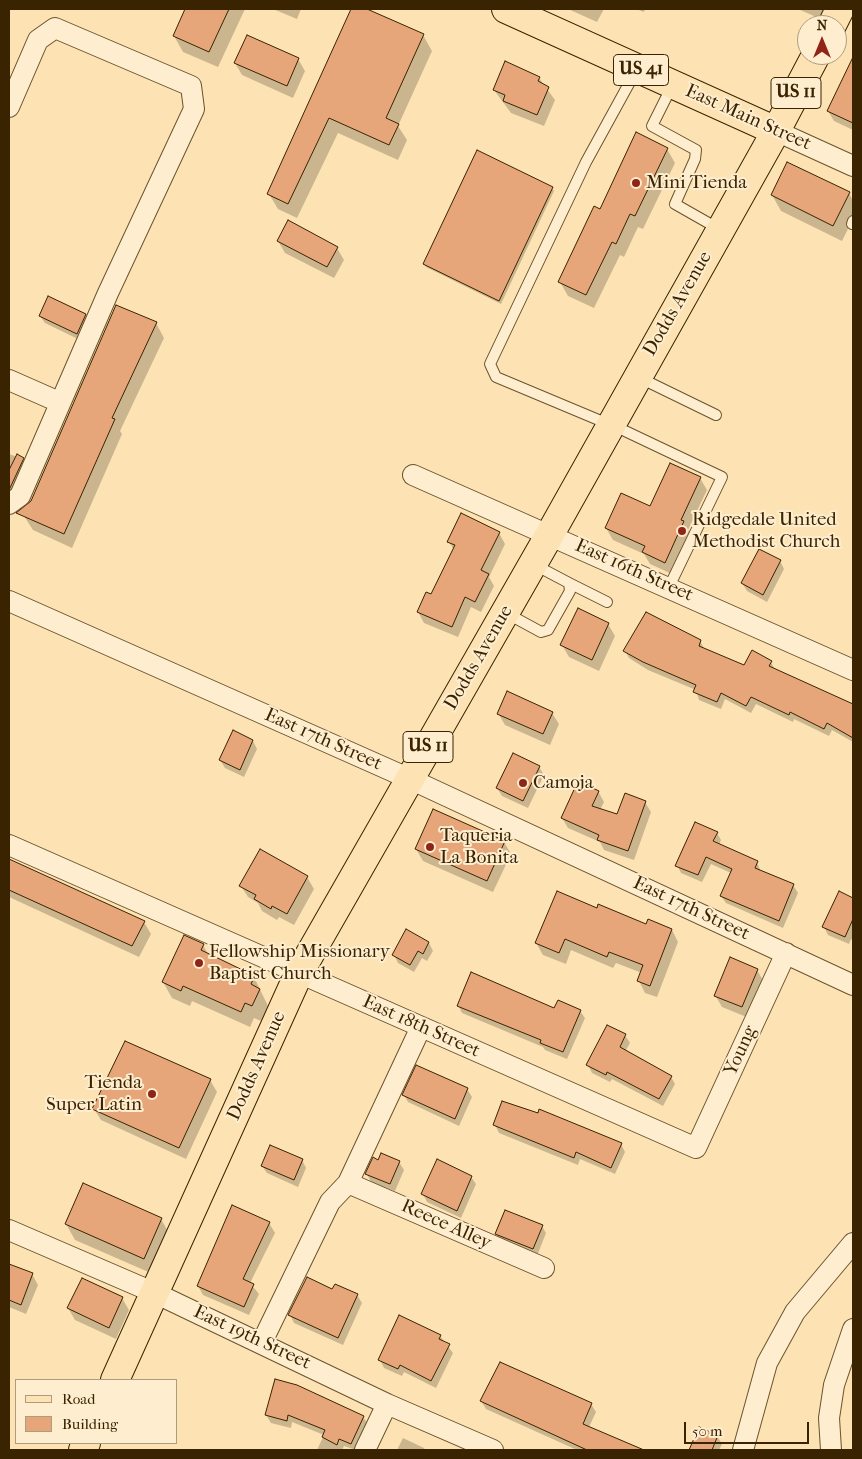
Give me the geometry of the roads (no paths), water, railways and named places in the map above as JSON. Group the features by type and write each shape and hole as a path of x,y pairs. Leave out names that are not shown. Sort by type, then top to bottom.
{"main road":[{"name":"East Main Street","path":"506,9 776,131"},
{"name":"Dodds Avenue","path":"115,1379 299,973 550,534 776,131 811,65"}],"street":[{"path":"9,107 38,40 55,28 191,86 194,109 59,402 20,496 9,504"},
{"name":"East Main Street","path":"776,131 853,166"},
{"path":"9,380 59,402"},
{"name":"East 16th Street","path":"413,475 550,534 853,670"},
{"name":"East 17th Street","path":"9,601 410,779 853,985"},
{"name":"East 18th Street","path":"9,845 696,1148"},
{"name":"Young","path":"696,1148 786,953"},
{"path":"262,1342 330,1202 348,1183 421,1027"},
{"name":"Reece Alley","path":"348,1183 544,1268"},
{"name":"East 19th Street","path":"9,1230 155,1293 262,1342 387,1404 492,1450"},
{"path":"743,1450 767,1363 795,1312 853,1243"},
{"path":"831,1450 829,1418 834,1385 853,1329"},
{"path":"365,1450 387,1404"}],"lane":[{"path":"637,68 586,162 490,364 496,377 722,477 669,587"},
{"path":"673,84 652,126 696,150 695,159 675,204 720,230"},
{"path":"637,376 716,415"},
{"path":"532,564 608,602"},
{"path":"505,612 541,632 548,630 570,591 569,583"}],"place":[{"name":"Mini Tienda","path":"636,183"},
{"name":"Ridgedale United Methodist Church","path":"682,531"},
{"name":"Camoja","path":"523,783"},
{"name":"Taqueria La Bonita","path":"430,847"},
{"name":"Fellowship Missionary Baptist Church","path":"199,963"},
{"name":"Tienda Super Latin","path":"152,1094"}]}
